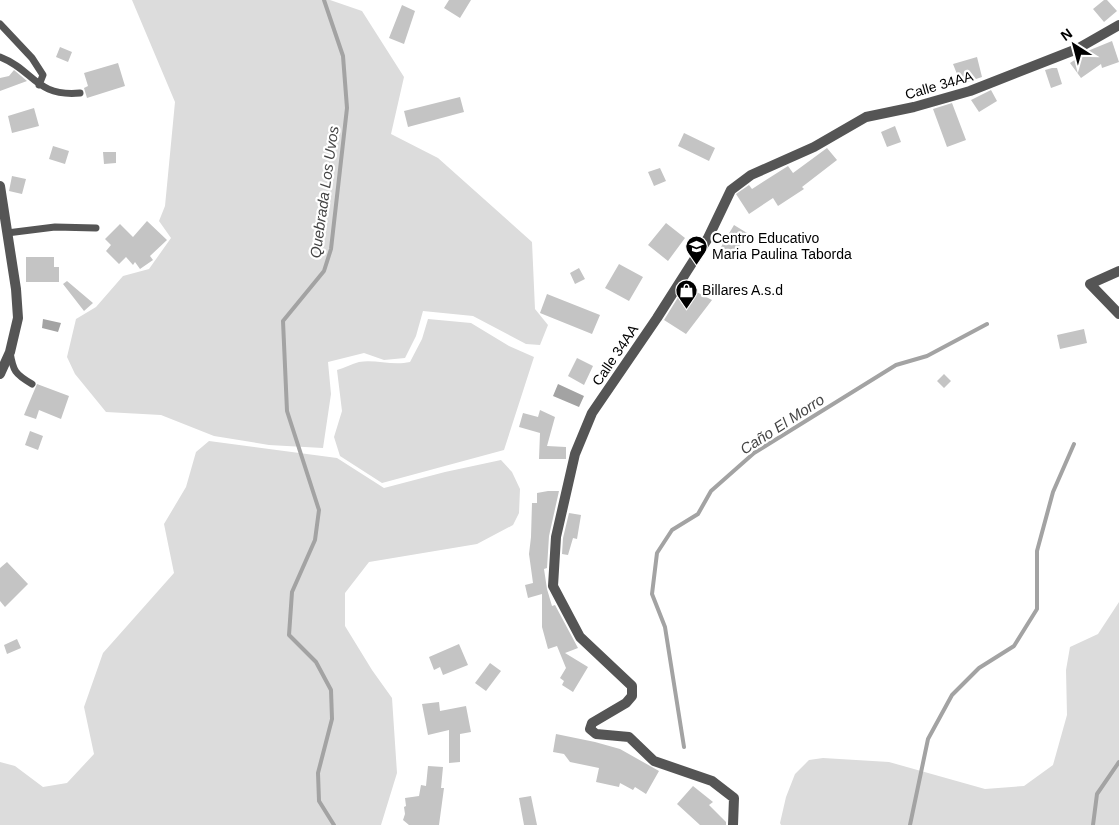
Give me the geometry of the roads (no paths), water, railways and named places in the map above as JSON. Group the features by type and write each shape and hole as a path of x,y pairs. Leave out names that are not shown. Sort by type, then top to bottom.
{"street":[{"name":"Calle 34AA","path":"734,825 734,798 712,781 654,761 629,737 596,734 590,729 592,723 626,702 632,696 632,686 580,637 553,586 556,537 575,454 592,413 708,238 731,190 751,174 814,147 866,117 914,107 970,91 1077,49 1119,25"},
{"path":"0,186 16,289 18,318 10,352 0,374"},
{"path":"1119,271 1090,284 1119,314"}],"lane":[{"path":"0,24 35,63 42,75 39,85"},
{"path":"0,57 12,61 39,85 49,90 67,94 80,93"},
{"path":"7,233 56,227 96,228"},
{"path":"10,352 13,369 19,377 32,384"}],"waterway":[{"name":"Quebrada Los Uvos","path":"324,0 343,56 347,108 331,249 324,271 283,321 287,411 319,510 315,540 292,592 289,635 316,662 331,690 332,719 318,773 319,801 334,825"},
{"name":"Caño El Morro","path":"684,747 665,627 652,594 657,553 672,530 698,514 711,491 754,453 896,365 927,356 987,324"},
{"path":"910,825 928,739 952,695 979,668 1014,646 1037,609 1037,551 1053,492 1074,444"},
{"path":"1093,825 1097,794 1119,762"}],"place":[{"name":"Centro Educativo Maria Paulina Taborda","path":"696,265"},
{"name":"Billares A.s.d","path":"686,309"}]}
